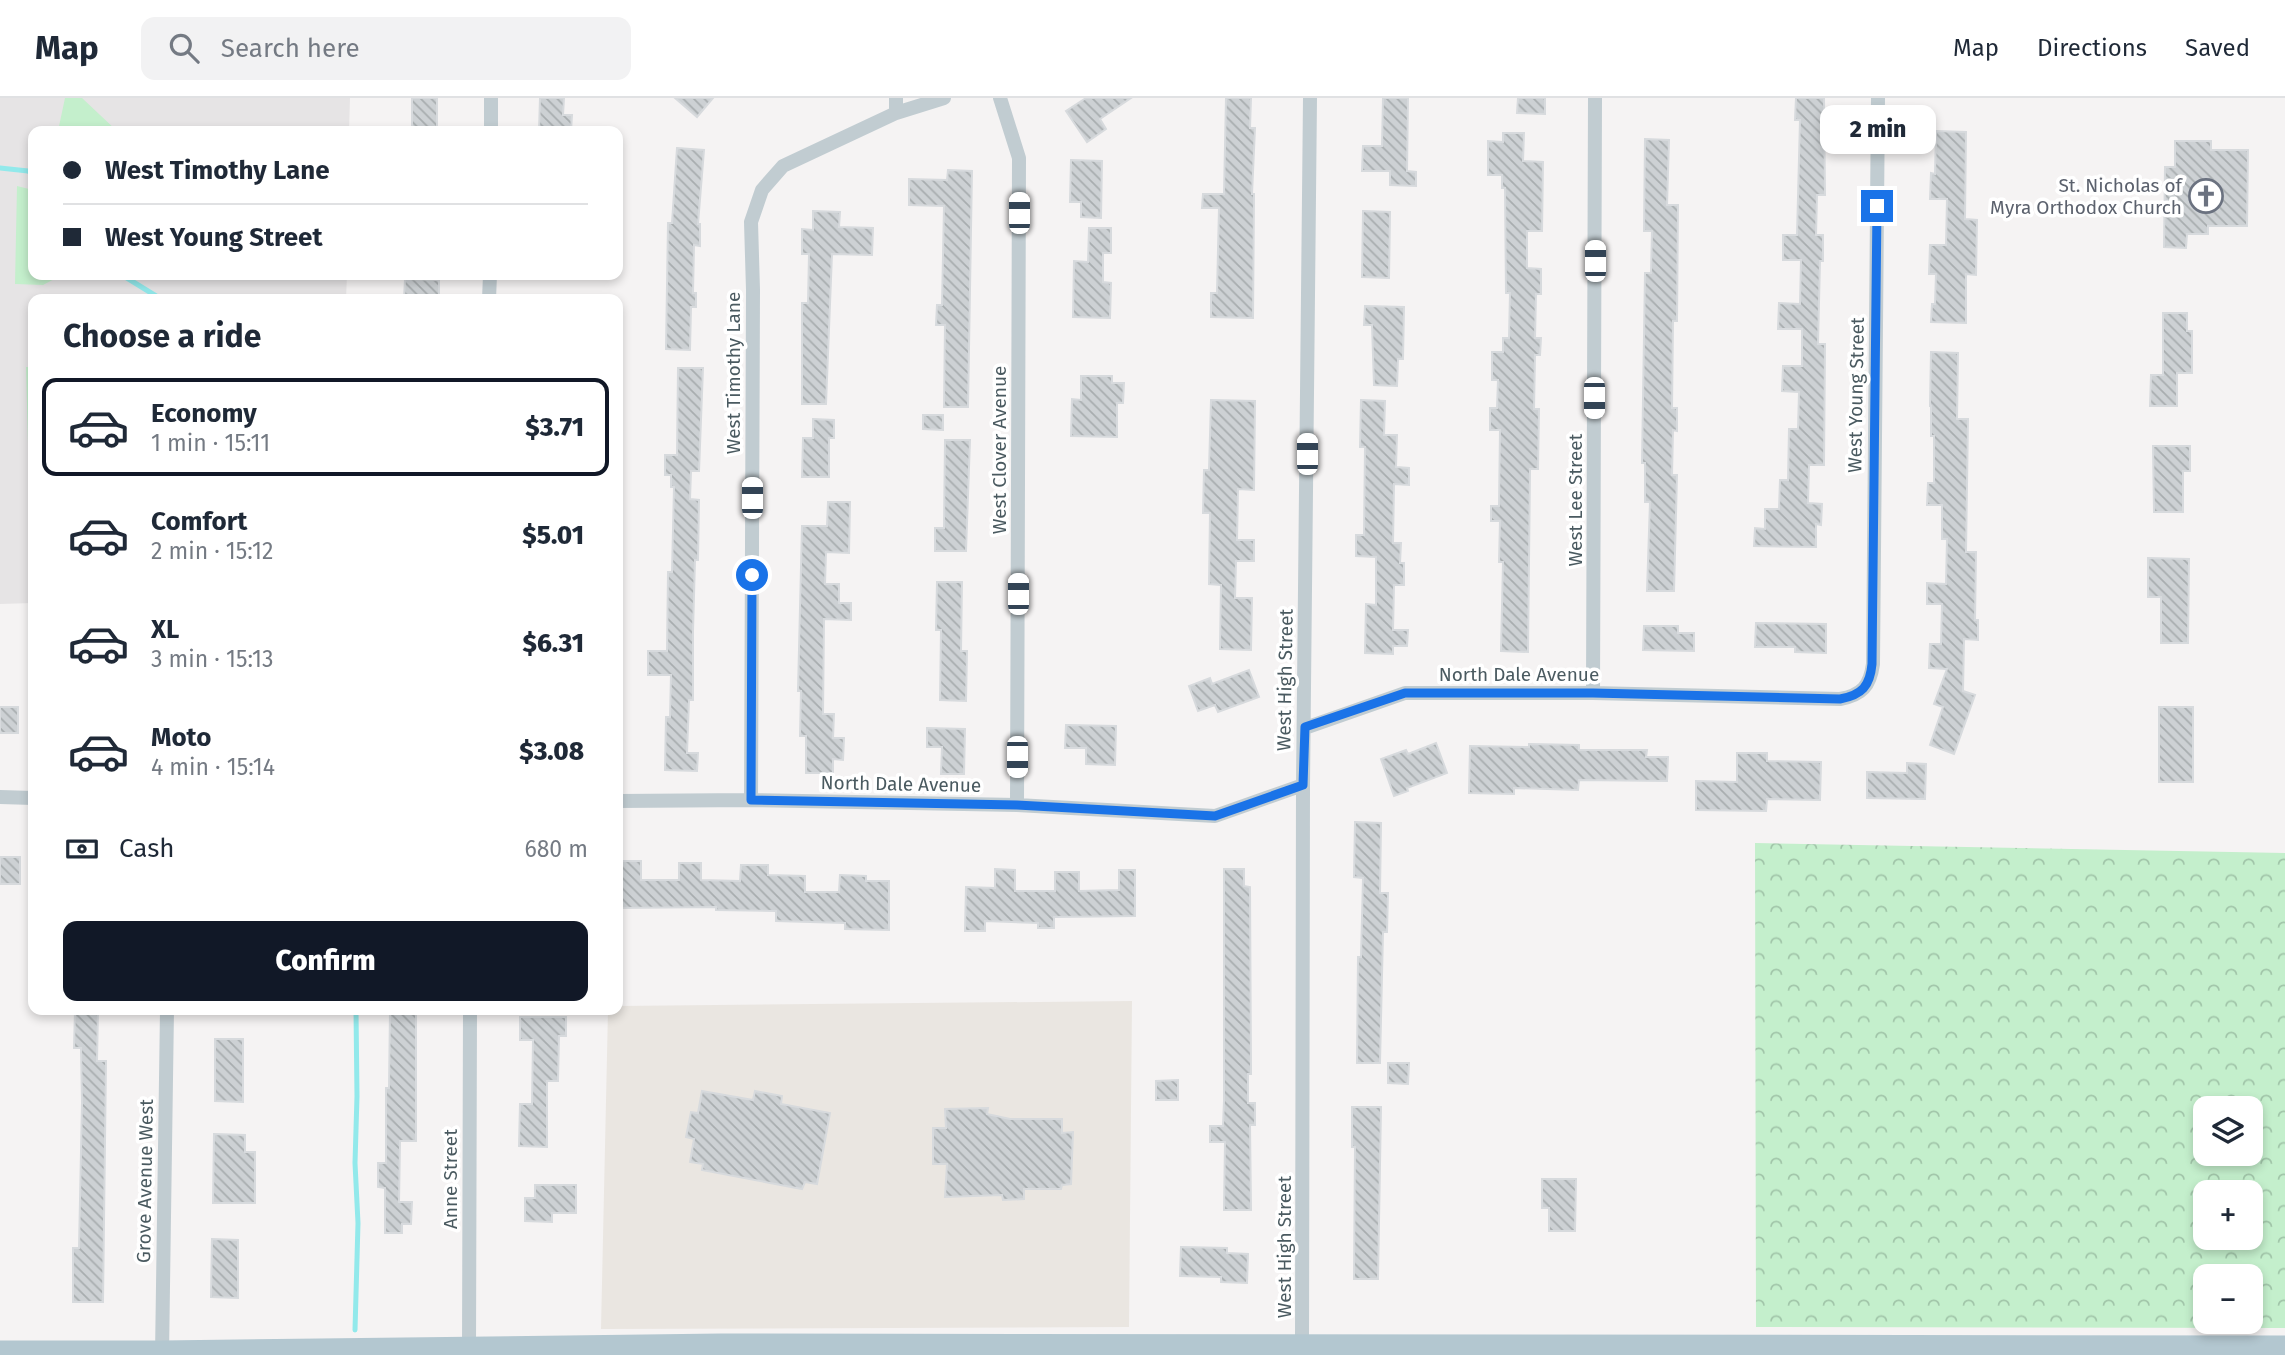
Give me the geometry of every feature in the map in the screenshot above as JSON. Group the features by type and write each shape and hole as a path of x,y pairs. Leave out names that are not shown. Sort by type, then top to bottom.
{"main road":[{"path":"0,1352 162,1354 721,1345 2285,1348"}],"street":[{"path":"491,98 491,126"},
{"path":"896,98 896,113"},
{"name":"West Timothy Lane","path":"751,800 751,222 762,190 783,166 896,113 944,98"},
{"name":"West Clover Avenue","path":"1000,98 1019,158 1017,805"},
{"name":"West High Street","path":"1302,1346 1303,785 1310,98"},
{"name":"West Lee Street","path":"1593,693 1595,98"},
{"name":"West Young Street","path":"1864,690 1870,680 1872,664 1878,98"},
{"name":"North Dale Avenue","path":"1305,727 1405,693 1593,693 1840,699 1852,697 1864,690"},
{"name":"North Dale Avenue","path":"623,801 751,800 1017,805 1215,816 1303,785"},
{"path":"0,797 28,798"},
{"name":"Grove Avenue West","path":"162,1354 167,1015"},
{"name":"Anne Street","path":"469,1348 470,1015"}],"shaded area":[{"path":"0,98 350,98 349,126 28,126 28,280 347,280 346,294 28,294 28,603 0,604"},
{"path":"1132,1001 1129,1327 601,1329 608,1015 623,1015 623,1006"}],"green space":[{"path":"65,98 82,98 112,126 59,126"},
{"path":"17,186 28,189 28,280 52,280 43,285 15,284"},
{"path":"26,367 28,367 28,444"},
{"path":"1755,843 2285,853 2285,1328 2263,1328 2263,1264 2193,1264 2193,1328 1756,1327"}],"building":[{"path":"412,98 437,98 437,126 412,126"},
{"path":"540,98 564,98 563,115 572,115 571,126 539,126"},
{"path":"675,98 713,98 697,117"},
{"path":"1086,98 1131,98 1100,119 1106,129 1087,142 1066,111"},
{"path":"1226,98 1251,98 1250,128 1255,128 1252,194 1253,318 1211,317 1211,293 1217,293 1219,208 1202,208 1203,194 1224,194"},
{"path":"1383,98 1408,98 1407,171 1416,172 1416,186 1390,185 1390,171 1362,171 1363,146 1382,146"},
{"path":"1518,98 1545,98 1545,114 1517,113"},
{"path":"1796,98 1824,98 1825,195 1817,195 1816,235 1823,235 1818,344 1825,344 1824,465 1809,465 1808,503 1822,504 1821,525 1816,524 1816,547 1754,546 1755,528 1765,529 1765,509 1779,509 1780,480 1788,480 1789,429 1798,429 1799,392 1782,391 1783,366 1802,366 1802,329 1778,329 1779,303 1800,304 1801,260 1783,260 1783,235 1797,235 1800,120 1795,120"},
{"path":"1936,131 1966,132 1965,219 1977,220 1976,275 1966,274 1966,323 1931,322 1932,304 1935,304 1936,274 1929,274 1930,245 1946,245 1947,199 1930,199 1931,173 1935,174"},
{"path":"1503,133 1524,133 1523,161 1543,162 1542,231 1527,231 1527,268 1541,269 1541,294 1536,294 1535,338 1541,338 1540,355 1535,355 1534,409 1539,409 1538,469 1530,469 1528,652 1501,651 1503,562 1499,562 1500,521 1491,521 1491,506 1499,506 1500,430 1490,430 1490,408 1497,408 1498,380 1492,380 1492,352 1503,352 1503,338 1509,338 1510,293 1506,293 1505,188 1502,188 1502,175 1488,175 1488,141 1503,142"},
{"path":"1645,139 1669,140 1667,205 1678,205 1677,321 1673,321 1672,408 1677,408 1677,431 1673,430 1672,475 1677,475 1674,591 1647,591 1650,502 1645,502 1645,463 1642,463 1645,273 1651,273 1652,231 1644,231"},
{"name":"St. Nicholas of Myra Orthodox Church","path":"2175,141 2211,141 2211,150 2248,150 2247,226 2208,226 2208,234 2187,234 2186,248 2164,247 2165,167 2175,167"},
{"path":"677,148 704,150 698,224 700,246 694,245 693,293 696,293 696,307 691,307 690,350 666,349 668,223 672,223"},
{"path":"1071,160 1102,161 1101,218 1081,217 1081,202 1070,202"},
{"path":"948,170 972,171 968,407 944,407 945,325 936,325 937,305 942,305 944,206 909,205 909,179 947,180"},
{"path":"813,211 840,212 839,227 873,228 872,255 832,254 826,404 802,404 802,303 808,303 809,254 802,254 802,229 813,230"},
{"path":"1363,211 1390,212 1389,278 1362,277"},
{"path":"1089,228 1111,228 1111,253 1103,253 1103,282 1111,283 1110,318 1073,317 1074,261 1088,262"},
{"path":"405,280 439,280 439,294 404,294"},
{"path":"1365,306 1404,307 1403,359 1398,359 1397,386 1374,385 1372,325 1364,325"},
{"path":"2163,313 2187,313 2187,331 2192,331 2192,373 2177,373 2177,406 2150,406 2151,375 2163,375"},
{"path":"1931,352 1958,353 1957,419 1968,419 1966,552 1976,552 1975,620 1978,620 1978,640 1964,639 1963,691 1975,695 1954,754 1930,745 1943,707 1934,704 1947,669 1929,668 1930,644 1941,644 1942,604 1927,604 1927,583 1946,584 1947,539 1942,539 1942,505 1927,505 1928,483 1934,483 1934,436 1931,436 1930,406"},
{"path":"678,368 703,368 699,471 691,471 690,499 699,500 698,560 695,560 693,700 689,700 687,753 698,753 697,771 665,770 666,717 670,717 671,675 648,675 648,651 667,651 668,572 672,572 674,487 671,487 671,475 665,475 665,455 677,455"},
{"path":"1081,376 1112,376 1112,383 1124,383 1123,403 1117,403 1117,437 1071,436 1072,399 1081,400"},
{"path":"1211,400 1255,401 1254,490 1238,489 1237,540 1254,540 1254,561 1236,561 1235,598 1252,598 1251,650 1220,649 1221,585 1209,584 1210,513 1203,513 1204,470 1209,470"},
{"path":"1361,400 1385,401 1384,435 1397,435 1396,467 1409,468 1409,485 1394,484 1393,543 1401,543 1400,563 1404,563 1404,585 1394,585 1393,630 1408,630 1407,646 1393,646 1393,654 1365,653 1366,604 1376,605 1376,557 1356,556 1356,535 1364,535 1365,447 1360,447"},
{"path":"923,415 943,415 943,430 923,429"},
{"path":"813,419 834,420 834,438 829,438 829,477 802,477 803,438 813,438"},
{"path":"945,440 970,440 966,551 935,551 935,528 944,528"},
{"path":"2153,446 2190,446 2190,471 2183,471 2183,512 2154,512"},
{"path":"828,502 850,502 849,553 826,552 825,584 839,584 839,603 851,603 851,620 824,619 823,714 834,714 833,738 844,738 843,760 833,759 833,773 806,773 806,736 800,736 801,691 798,691 802,526 827,526"},
{"path":"2148,558 2189,559 2188,643 2161,643 2161,597 2148,597"},
{"path":"937,582 962,582 961,651 967,651 966,701 940,700 941,630 936,630"},
{"path":"1756,623 1826,624 1826,653 1795,652 1795,647 1755,647"},
{"path":"1644,626 1678,626 1678,633 1694,633 1694,651 1643,650"},
{"path":"1249,670 1259,697 1218,712 1215,705 1198,711 1189,686 1210,678 1212,684"},
{"path":"0,707 18,707 18,733 0,733"},
{"path":"2159,707 2193,707 2193,782 2159,782"},
{"path":"1066,725 1116,726 1115,765 1086,764 1086,748 1065,748"},
{"path":"927,728 965,729 964,774 941,774 942,747 927,747"},
{"path":"1436,743 1447,773 1407,788 1408,791 1394,796 1381,759 1406,750 1408,754"},
{"path":"1529,744 1579,745 1579,750 1647,750 1646,757 1668,757 1667,781 1579,780 1578,790 1514,788 1514,794 1469,793 1470,746 1529,747"},
{"path":"1737,753 1767,753 1767,761 1821,762 1820,800 1767,799 1766,811 1696,810 1696,781 1737,782"},
{"path":"1907,763 1926,764 1925,799 1867,798 1867,772 1907,773"},
{"path":"1355,822 1381,823 1380,893 1388,893 1387,932 1383,932 1380,1063 1357,1063 1358,957 1361,957 1363,878 1354,877"},
{"path":"0,857 20,857 20,884 0,884"},
{"path":"623,861 641,861 641,880 679,880 679,863 701,863 701,880 740,881 741,865 768,865 768,875 805,876 805,892 839,892 840,875 866,876 866,881 889,881 889,930 845,929 845,923 776,921 776,911 716,910 716,907 623,908"},
{"path":"995,869 1015,870 1015,891 1055,891 1055,872 1079,872 1079,891 1119,890 1119,870 1135,870 1135,916 1054,917 1054,928 1038,928 1038,923 985,921 985,931 965,931 966,887 995,888"},
{"path":"1224,869 1244,869 1244,886 1250,887 1251,1074 1248,1074 1248,1103 1255,1103 1255,1125 1250,1125 1251,1210 1224,1210 1225,1142 1210,1142 1210,1126 1223,1126"},
{"path":"75,1015 98,1015 97,1061 106,1061 103,1302 73,1302 73,1248 79,1248 82,1103 81,1048 74,1048"},
{"path":"390,1015 416,1015 416,1141 400,1141 399,1202 412,1202 411,1224 402,1224 402,1233 385,1233 385,1188 378,1187 378,1163 386,1163 386,1088 389,1088"},
{"path":"520,1017 566,1017 566,1036 559,1036 558,1081 547,1081 547,1147 519,1146 520,1104 532,1104 533,1040 520,1040"},
{"path":"215,1039 243,1039 243,1102 215,1101"},
{"path":"1388,1063 1409,1063 1408,1084 1388,1083"},
{"path":"1178,1080 1178,1100 1156,1100 1156,1081"},
{"path":"702,1091 753,1100 755,1091 782,1096 781,1104 830,1113 817,1184 805,1182 802,1189 702,1170 703,1164 690,1162 694,1139 686,1137 691,1112 698,1113"},
{"path":"1352,1107 1381,1107 1378,1279 1354,1279 1355,1147 1352,1147"},
{"path":"988,1108 987,1114 1010,1119 1062,1119 1062,1133 1073,1132 1071,1184 1062,1185 1061,1189 1024,1189 1024,1199 1003,1200 1002,1195 945,1197 947,1164 933,1164 933,1128 946,1128 945,1109"},
{"path":"214,1134 245,1135 245,1152 255,1152 255,1203 213,1203"},
{"path":"1542,1179 1576,1179 1575,1231 1549,1231 1549,1208 1542,1208"},
{"path":"535,1185 576,1185 576,1213 552,1213 552,1222 525,1221 525,1198 535,1198"},
{"path":"212,1239 238,1240 238,1298 211,1297"},
{"path":"1181,1247 1227,1248 1227,1253 1248,1254 1247,1283 1221,1282 1221,1277 1180,1276"}],"waterway":[{"path":"0,168 28,171"},
{"path":"130,280 153,294"},
{"path":"355,1330 358,1223 355,1163 356,1015"}],"place":[{"name":"St. Nicholas of Myra Orthodox Church","path":"2206,196"}],"route":[{"path":"752,575 751,800 1017,805 1215,816 1303,785 1305,727 1405,693 1593,693 1840,699 1852,697 1864,690 1870,680 1872,664 1877,206"}]}
